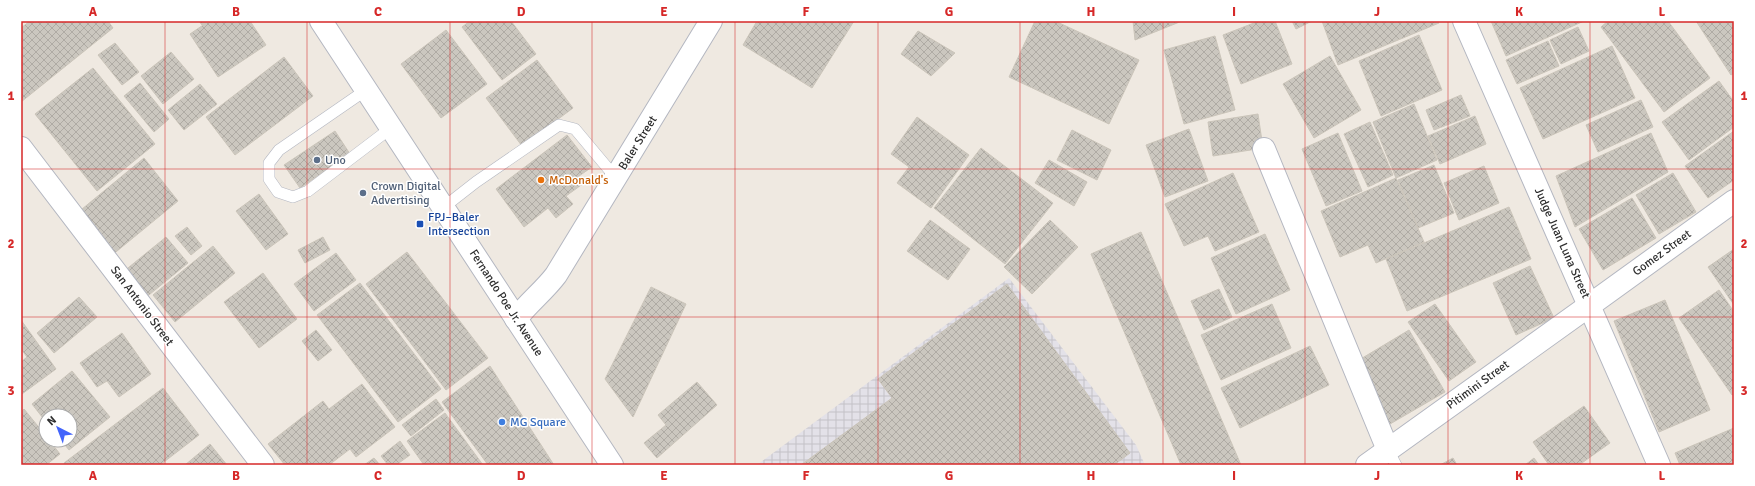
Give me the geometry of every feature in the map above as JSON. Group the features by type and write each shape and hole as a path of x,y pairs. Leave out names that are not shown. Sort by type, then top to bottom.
{"street":[{"name":"Fernando Poe Jr. Avenue","path":"321,21 612,465"},
{"name":"Baler Street","path":"516,319 522,310 547,286 556,275 711,21"},
{"name":"Judge Juan Luna Street","path":"1464,21 1659,465"},
{"name":"San Antonio Street","path":"21,148 264,465"},
{"path":"1264,150 1392,457"},
{"name":"Gomez Street","path":"1590,305 1734,201"},
{"name":"Pitimini Street","path":"1367,465 1392,457 1590,305"}],"lane":[{"path":"366,90 279,150 269,163 268,179 278,192 293,197 308,192 391,128"},
{"path":"444,207 476,182 559,125 575,129 616,178"}],"shaded area":[{"path":"1009,278 1136,445 1145,465 757,465"}],"building":[{"path":"30,21 108,21 113,28 21,102 21,28"},
{"path":"199,21 208,21 202,25"},
{"path":"209,21 250,21 266,45 218,77 190,34"},
{"path":"470,21 511,21 536,54 502,80 462,27"},
{"path":"757,21 854,21 812,88 743,45"},
{"path":"1035,21 1055,21 1139,60 1109,124 1009,77"},
{"path":"1133,21 1182,21 1135,40"},
{"path":"1259,21 1275,21 1292,64 1241,84 1223,35"},
{"path":"1292,21 1312,21 1296,29"},
{"path":"1322,21 1438,21 1439,23 1338,65"},
{"path":"1491,21 1584,21 1506,56"},
{"path":"1608,21 1668,21 1710,78 1664,112 1601,27"},
{"path":"1696,21 1734,21 1734,73 1731,75"},
{"path":"1578,27 1589,51 1561,64 1550,40"},
{"path":"446,30 487,84 441,118 401,64"},
{"path":"918,31 955,53 931,76 901,54"},
{"path":"1419,35 1442,90 1381,116 1359,61"},
{"path":"1215,36 1235,110 1184,124 1164,50"},
{"path":"1548,41 1559,66 1517,84 1506,60"},
{"path":"115,43 139,72 122,85 98,55"},
{"path":"1612,46 1635,98 1543,139 1520,88"},
{"path":"171,52 194,79 163,104 141,76"},
{"path":"1330,56 1361,110 1314,138 1283,84"},
{"path":"284,57 313,96 235,155 206,117"},
{"path":"537,60 573,108 522,146 486,98"},
{"path":"93,68 155,144 97,191 35,114"},
{"path":"1719,81 1734,102 1734,127 1689,160 1662,122"},
{"path":"140,83 169,119 154,132 124,96"},
{"path":"200,84 217,104 184,130 168,110"},
{"path":"1461,95 1470,116 1434,130 1426,110"},
{"path":"1641,100 1653,127 1598,152 1586,125"},
{"path":"1414,104 1437,160 1396,178 1373,122"},
{"path":"1258,114 1263,148 1213,156 1208,122"},
{"path":"1475,116 1486,144 1440,164 1428,136"},
{"path":"917,117 969,155 931,208 897,183 909,167 891,154"},
{"path":"1370,122 1393,175 1368,187 1344,134"},
{"path":"1189,129 1208,181 1165,197 1146,145"},
{"path":"1072,130 1111,150 1097,180 1057,160"},
{"name":"Uno","path":"335,131 350,154 300,188 284,165"},
{"path":"1734,131 1734,180 1708,198 1685,166"},
{"path":"1338,133 1362,191 1326,206 1302,149"},
{"path":"1651,133 1668,172 1575,227 1556,176"},
{"path":"567,135 592,167 579,176 584,183 566,196 573,204 556,218 548,208 524,227 496,189"},
{"path":"981,148 1053,203 1005,264 934,208"},
{"path":"144,158 178,201 111,256 76,214"},
{"path":"1049,160 1087,182 1074,206 1035,183"},
{"path":"1434,165 1454,213 1418,228 1398,180"},
{"path":"1484,166 1499,203 1459,220 1444,183"},
{"path":"1233,173 1259,232 1215,251 1208,236 1184,246 1165,204"},
{"path":"1673,173 1696,212 1659,234 1636,195"},
{"path":"1396,178 1424,242 1376,263 1368,245 1340,257 1321,211"},
{"path":"259,194 288,234 266,250 236,211"},
{"path":"1632,198 1656,238 1603,270 1579,229"},
{"path":"1509,207 1531,259 1407,311 1386,259"},
{"path":"930,220 970,249 948,280 907,251"},
{"path":"1050,220 1078,247 1032,294 1004,267"},
{"path":"187,227 202,246 191,255 175,236"},
{"path":"1141,232 1241,465 1181,465 1091,254"},
{"path":"1265,234 1290,290 1236,314 1211,258"},
{"path":"166,237 188,263 144,299 123,272"},
{"path":"323,237 330,250 305,263 298,250"},
{"path":"213,246 235,273 175,322 153,295"},
{"path":"1734,249 1734,305 1708,267"},
{"path":"407,252 488,358 446,390 366,284"},
{"path":"336,253 356,280 314,311 294,284"},
{"path":"1530,266 1554,318 1516,335 1493,283"},
{"path":"263,273 297,319 259,348 224,302"},
{"path":"360,283 441,389 398,422 317,315"},
{"path":"1007,284 1130,453 1114,465 801,465 892,398 878,379"},
{"path":"651,287 686,304 633,417 605,379"},
{"path":"1219,289 1232,317 1204,330 1191,301"},
{"path":"1719,290 1734,312 1734,394 1732,395 1679,318"},
{"path":"79,297 97,317 54,353 37,333"},
{"path":"1665,300 1710,410 1659,432 1614,321"},
{"path":"1272,304 1291,348 1221,380 1201,335"},
{"path":"1435,304 1476,362 1449,381 1408,322"},
{"path":"21,320 56,369 22,394 21,362 27,357 21,349"},
{"path":"316,330 332,350 318,361 302,341"},
{"path":"1409,330 1445,392 1390,424 1354,363"},
{"path":"122,333 151,374 119,397 107,381 97,387 80,363"},
{"path":"1310,346 1329,385 1240,428 1221,388"},
{"path":"490,366 554,465 488,465 442,402"},
{"path":"72,371 110,417 78,443 78,408 38,408 38,412 32,404"},
{"path":"697,382 717,405 657,458 644,443 666,425 658,415"},
{"path":"362,384 395,427 356,457 350,449 329,465 285,465 268,444 323,401 329,409"},
{"path":"163,388 199,435 160,465 65,465 64,463"},
{"path":"436,399 444,410 411,436 402,425"},
{"path":"1584,406 1610,443 1579,465 1549,465 1533,442"},
{"path":"24,409 38,426 38,448 55,448 60,454 46,465 21,465 21,412"},
{"path":"445,413 483,465 424,465 407,441"},
{"path":"1734,428 1734,465 1680,465 1675,453"},
{"path":"400,441 410,455 396,465 388,465 381,456"},
{"path":"210,444 227,465 185,465"},
{"path":"374,458 380,465 364,465"},
{"path":"1453,458 1457,465 1440,465"},
{"path":"1534,458 1539,465 1525,465"}],"place":[{"name":"Uno","path":"317,160"},
{"name":"McDonald's","path":"541,180"},
{"name":"Crown Digital Advertising","path":"363,193"},
{"name":"FPJ–Baler Intersection","path":"420,224"},
{"name":"MG Square","path":"502,422"}]}
